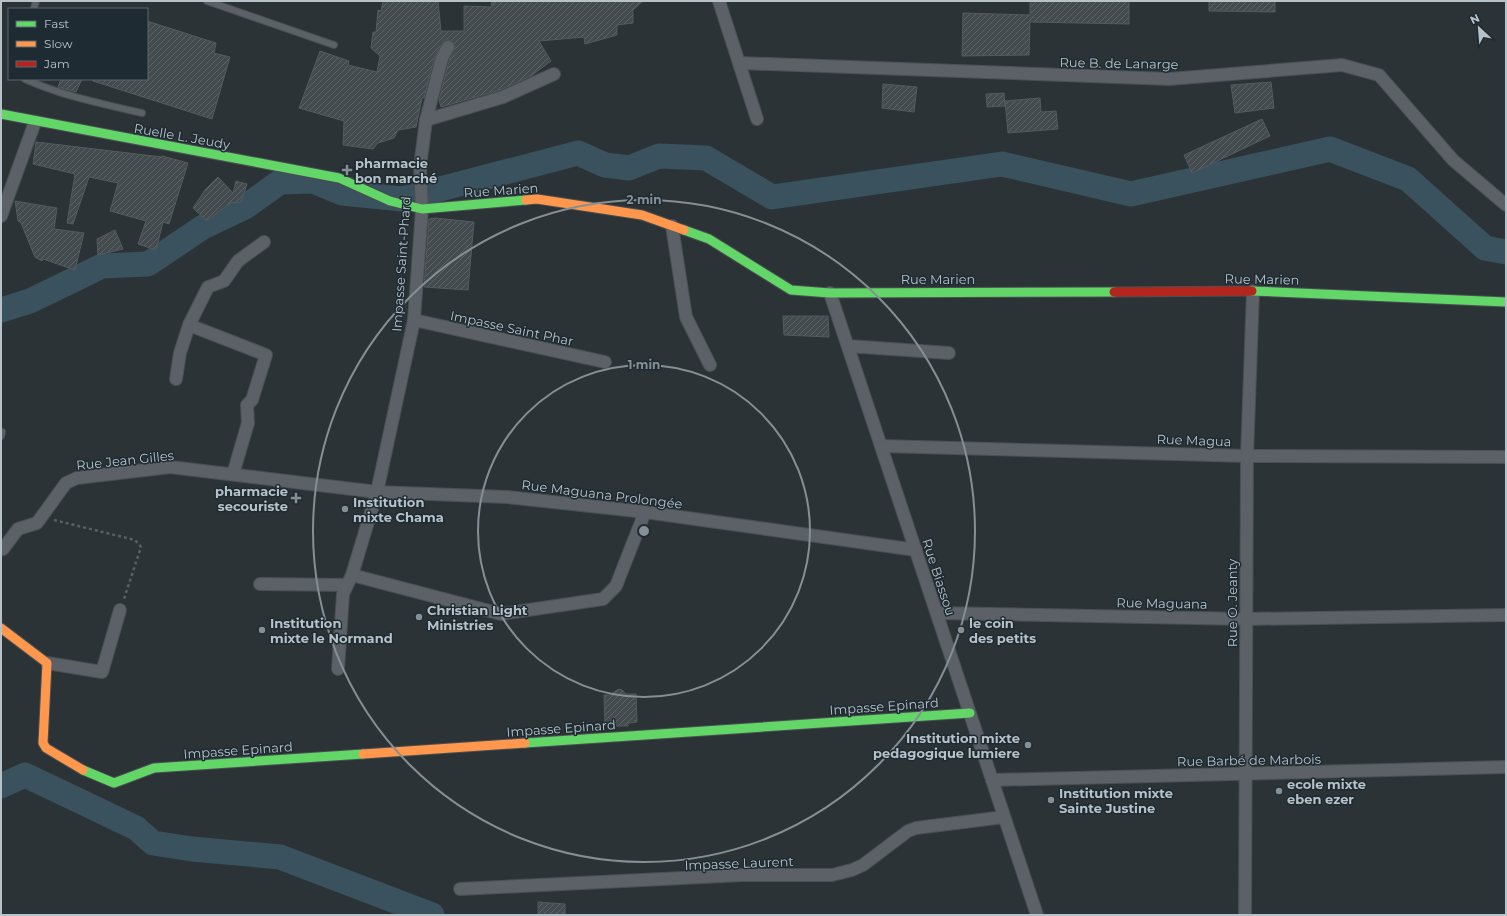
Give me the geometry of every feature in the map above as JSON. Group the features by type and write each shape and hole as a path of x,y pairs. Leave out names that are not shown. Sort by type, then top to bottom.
{"street":[{"path":"719,1 757,119"},
{"name":"Impasse Saint-Phard","path":"338,669 343,594 350,580 377,492 414,320 422,209 420,167 426,120 442,58 448,47"},
{"name":"Rue B. de Lanarge","path":"740,63 1170,79 1342,65 1379,75 1453,160 1506,205"},
{"path":"426,120 503,97 554,74"},
{"name":"Ruelle L. Jeudy","path":"1,114 35,122 339,178 390,201"},
{"path":"1,216 35,122"},
{"name":"Rue Marien","path":"390,201 422,209 537,199 642,215 709,239 791,290 830,293 1253,291 1506,302"},
{"path":"672,226 686,317 710,365"},
{"path":"176,379 180,353 189,325 208,287 224,281 238,261 264,242"},
{"name":"Rue O. Jeanty","path":"1245,915 1244,774 1247,456 1253,291"},
{"name":"Rue Biassou","path":"830,293 1037,915"},
{"name":"Impasse Saint Phar","path":"414,320 605,362"},
{"path":"189,325 266,354 252,400 247,405 248,423 233,474"},
{"path":"848,346 949,353"},
{"name":"Rue Magua","path":"881,446 1247,456 1506,458"},
{"name":"Rue Jean Gilles","path":"2,550 18,529 37,523 40,516 66,483 77,478 170,467 284,481"},
{"name":"Rue Maguana Prolongée","path":"284,481 377,492 507,497 645,512 916,550"},
{"path":"260,584 350,580 501,614 603,599 616,586 645,512"},
{"path":"1,628 47,663 102,672 120,610"},
{"name":"Rue Maguana","path":"936,613 1246,619 1506,615"},
{"name":"Impasse Epinard","path":"47,663 44,743 46,748 80,768 114,782 154,768 970,713"},
{"name":"Rue Barbé de Marbois","path":"992,780 1506,767"},
{"name":"Impasse Laurent","path":"460,889 743,875 832,874 852,870 863,864 908,831 916,828 1004,817"}],"lane":[{"path":"207,1 334,45"},
{"path":"28,80 40,86 82,99 142,113"}],"path":[{"path":"40,516 135,540 141,547 120,610"}],"building":[{"path":"383,1 438,1 441,31 464,31 464,6 492,7 491,3 498,1 643,1 633,10 633,23 617,25 617,35 585,44 584,37 539,41 551,61 531,76 500,90 441,107 439,100 449,61 455,47 452,41 444,40 435,56 424,98 422,98 416,127 398,130 394,138 378,143 373,149 343,145 344,121 299,108 320,51 349,61 348,65 377,72 380,56 371,48 373,32 376,32 378,10 381,11"},
{"path":"1030,1 1129,1 1129,24 1030,22 1029,55 962,56 963,13 1030,15"},
{"path":"1209,1 1275,1 1275,12 1209,11"},
{"path":"148,21 216,43 214,53 230,57 212,119 93,81 148,80"},
{"path":"61,80 82,80 76,92 58,87"},
{"path":"1271,82 1274,108 1235,113 1231,85"},
{"path":"883,84 917,87 914,112 882,108"},
{"path":"1004,93 1005,106 987,107 986,94"},
{"path":"1040,98 1041,112 1056,111 1058,129 1008,133 1005,101"},
{"path":"1262,119 1270,136 1192,173 1184,155"},
{"path":"36,142 162,156 188,163 169,224 163,222 156,250 138,244 146,221 110,211 118,183 89,177 73,224 67,223 75,174 33,164"},
{"path":"218,177 233,193 236,181 247,184 241,202 230,203 207,221 193,208 205,190"},
{"path":"15,201 57,208 54,229 84,233 75,270 43,259 42,261 35,257 21,223 18,221"},
{"path":"435,218 474,222 468,290 424,287 429,219"},
{"path":"115,230 123,249 98,255 97,239"},
{"path":"783,316 828,316 829,337 784,335"},
{"path":"619,689 626,694 636,694 637,722 628,723 628,726 614,726 613,724 605,725 604,695 609,695"},
{"path":"538,902 565,904 565,915 538,915"}],"waterway":[{"path":"1,310 30,301 102,266 148,264 203,227 245,207 280,182 313,181 342,193 402,199 578,153 605,165 629,168 659,156 706,158 772,197 1002,164 1131,194 1330,149 1408,179 1485,248 1506,252"},
{"path":"1,786 25,775 136,828 153,843 192,849 280,857 432,915"}],"traffic: fast":[{"path":"1,114 339,178 390,201 422,209 526,200"},
{"path":"684,230 709,239 791,290 830,293 1114,292"},
{"path":"1252,291 1506,302"},
{"path":"525,743 970,713"},
{"path":"83,770 114,783 154,768 363,754"}],"traffic: slow":[{"path":"526,200 537,199 642,215 684,230"},
{"path":"1,628 47,663 43,743 46,748 83,770"},
{"path":"363,754 525,743"}],"traffic: jam":[{"path":"1114,292 1252,291"}],"place":[{"name":"pharmacie bon marché","path":"347,170"},
{"name":"pharmacie secouriste","path":"296,498"},
{"name":"Institution mixte Chama","path":"345,509"},
{"name":"Christian Light Ministries","path":"419,617"},
{"name":"Institution mixte le Normand","path":"262,630"},
{"name":"le coin des petits","path":"961,630"},
{"name":"Institution mixte pedagogique lumiere","path":"1028,745"},
{"name":"ecole mixte eben ezer","path":"1279,791"},
{"name":"Institution mixte Sainte Justine","path":"1051,800"}]}
